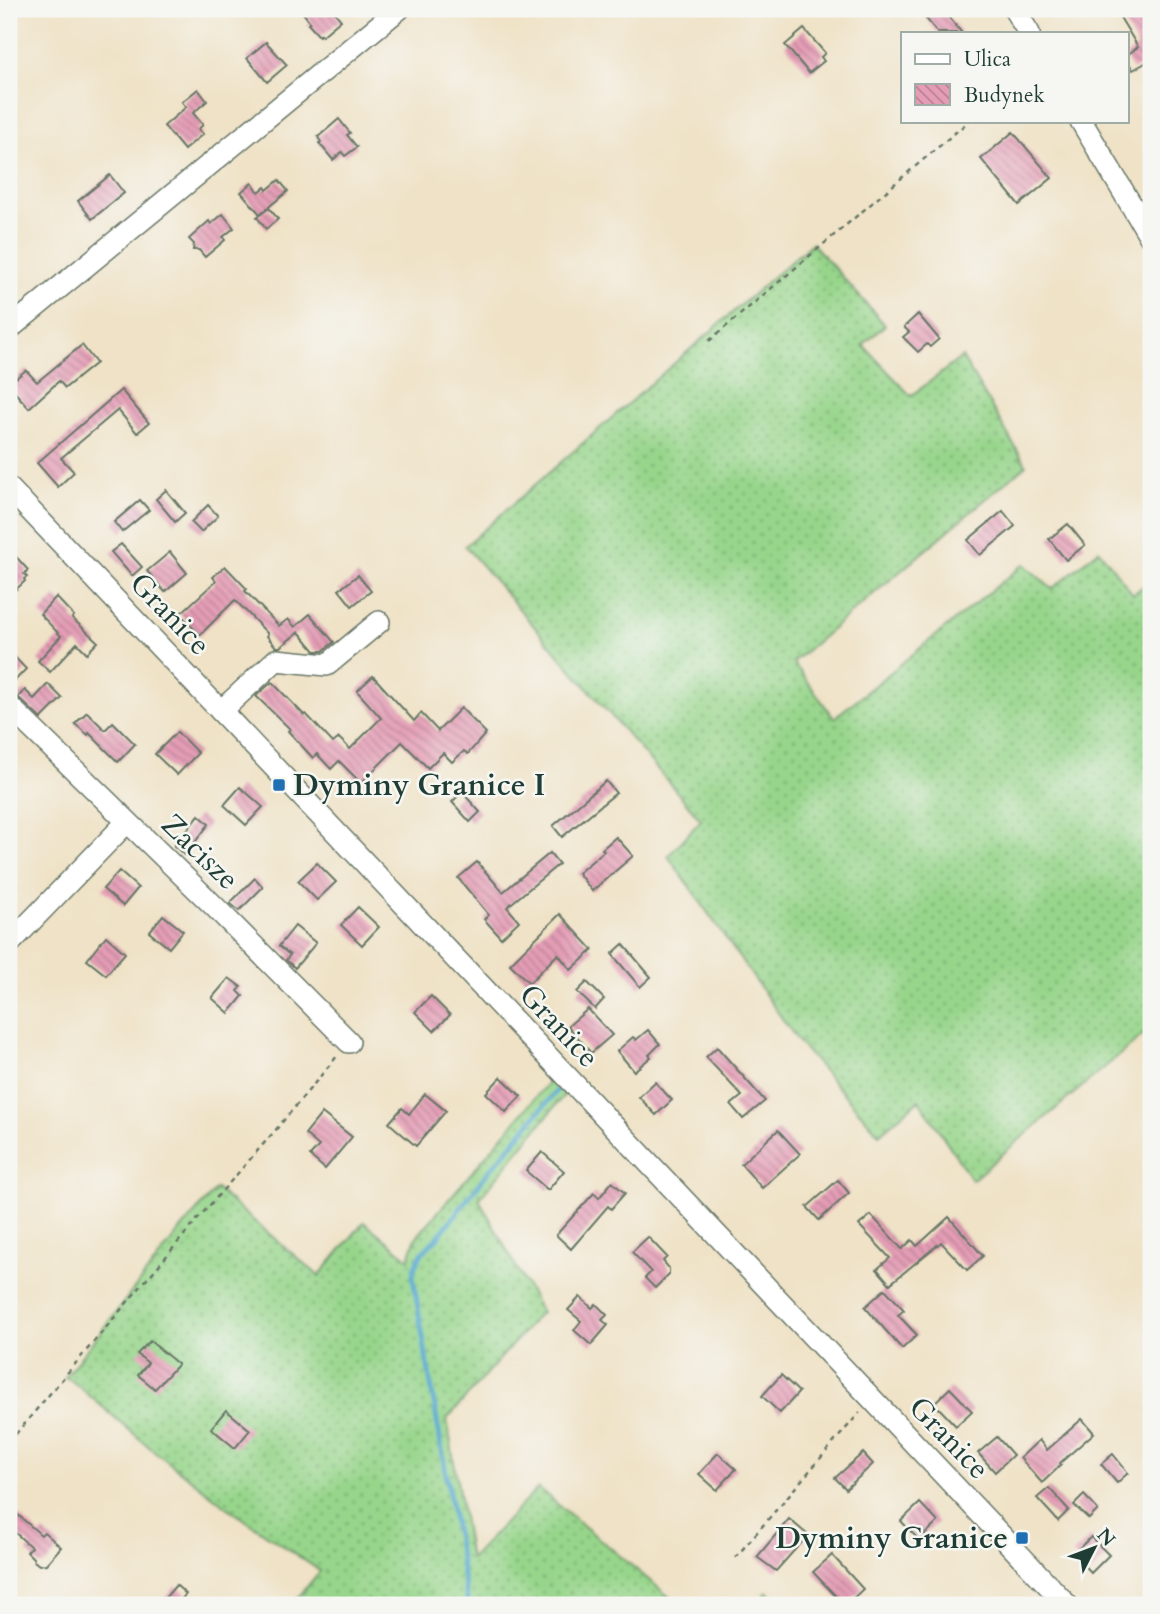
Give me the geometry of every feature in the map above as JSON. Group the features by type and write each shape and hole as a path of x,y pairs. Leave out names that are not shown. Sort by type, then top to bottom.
{"street":[{"path":"9,329 399,9"},
{"path":"1014,9 1028,32"},
{"path":"1082,122 1151,237"},
{"name":"Granice","path":"9,488 1067,1605"},
{"path":"221,711 276,660 327,665 379,622"},
{"name":"Zacisze","path":"9,706 349,1042"},
{"path":"9,944 127,822"}],"path":[{"path":"709,341 968,122"},
{"path":"9,1442 349,1042"},
{"path":"735,1558 871,1399"}],"green space":[{"path":"812,243 885,325 863,345 911,396 962,357 1026,465 793,662 834,718 1024,564 1052,589 1099,550 1133,594 1151,580 1151,1028 972,1180 919,1100 879,1134 800,1044 668,856 701,820 465,546"},
{"path":"552,1078 566,1093 479,1199 541,1312 447,1419 470,1559 538,1488 679,1605 292,1605 320,1571 235,1513 154,1451 65,1377 216,1189 319,1276 364,1222 409,1259 415,1239"},
{"path":"767,1592 784,1605 756,1605"}],"building":[{"path":"300,9 332,9 341,20 319,36"},
{"path":"918,9 942,9 961,32 937,32"},
{"path":"1115,9 1147,9 1151,16 1151,69 1147,62 1133,70 1128,62 1128,54 1138,47"},
{"path":"804,29 825,53 821,57 824,61 809,73 785,45"},
{"path":"266,42 287,65 267,82 247,58"},
{"path":"198,89 207,101 193,113 203,125 198,129 203,134 184,150 164,126 186,107 182,102"},
{"path":"339,119 357,147 345,156 342,152 333,160 319,143 321,142 318,137"},
{"path":"1013,132 1052,178 1019,205 981,159"},
{"path":"110,175 124,193 92,219 78,201"},
{"path":"279,180 288,191 260,214 241,192 252,183 259,192 265,187 267,190"},
{"path":"269,208 278,219 266,229 257,217"},
{"path":"223,214 234,228 223,237 225,240 205,257 199,250 193,250 194,244 189,239 209,221 211,224"},
{"path":"918,314 939,339 918,352 903,337 909,332 904,327"},
{"path":"82,345 96,363 65,388 59,381 29,408 9,386 9,379 16,378 26,370 37,382"},
{"path":"121,390 149,423 137,433 118,410 61,458 74,472 58,487 37,463"},
{"path":"166,490 185,513 175,522 156,499"},
{"path":"140,500 149,510 122,532 114,522"},
{"path":"208,505 218,516 201,532 191,522"},
{"path":"1003,511 1015,526 980,555 968,540"},
{"path":"1068,524 1085,545 1066,560 1049,539"},
{"path":"121,544 142,567 132,576 111,552"},
{"path":"9,549 28,570 24,574 27,577 25,581 9,596"},
{"path":"170,552 187,573 165,592 147,571"},
{"path":"225,566 279,626 288,619 295,627 310,614 334,642 323,651 315,651 299,632 280,647 276,647 268,634 235,600 200,635 180,614 216,581 213,577"},
{"path":"358,575 371,591 352,606 339,590"},
{"path":"56,597 74,616 72,618 98,642 87,653 77,643 50,672 38,661 61,636 40,614"},
{"path":"9,651 26,669 9,687"},
{"path":"373,676 414,721 421,713 438,731 461,708 486,733 468,754 464,751 452,762 443,753 428,768 402,742 361,783 339,761 331,769 317,754 313,758 288,731 290,729 256,696 272,682 333,743 339,738 350,749 381,718 357,691"},
{"path":"48,684 62,698 41,719 18,697 25,690 34,699"},
{"path":"87,712 105,730 113,722 135,744 118,762 89,733 88,735 75,724"},
{"path":"177,732 198,753 177,775 155,754"},
{"path":"606,781 616,793 562,837 553,826"},
{"path":"240,787 263,807 246,825 224,805"},
{"path":"462,792 480,812 470,822 452,802"},
{"path":"199,815 209,824 185,855 174,846"},
{"path":"616,837 633,856 592,891 578,873"},
{"path":"550,853 559,864 507,907 519,921 501,938 484,919 489,915 458,878 477,862 503,892"},
{"path":"317,863 336,882 317,900 298,881"},
{"path":"119,871 138,888 123,906 103,889"},
{"path":"255,878 263,887 239,911 230,903"},
{"path":"358,907 379,927 362,945 341,925"},
{"path":"560,914 593,950 571,970 558,954 529,983 510,964"},
{"path":"163,915 183,931 169,948 149,932"},
{"path":"295,926 316,943 295,968 286,960 290,955 279,946"},
{"path":"106,936 125,953 106,975 87,960"},
{"path":"623,944 651,977 640,987 612,954"},
{"path":"229,978 241,987 238,991 243,996 229,1013 212,998"},
{"path":"587,982 604,999 595,1009 577,992"},
{"path":"431,996 450,1015 434,1031 415,1012"},
{"path":"588,1009 612,1035 591,1053 568,1026"},
{"path":"648,1030 660,1044 649,1055 651,1057 634,1071 617,1051 633,1037 636,1040"},
{"path":"717,1047 765,1101 743,1119 731,1105 742,1096 706,1057"},
{"path":"501,1077 521,1096 506,1112 486,1093"},
{"path":"655,1082 672,1100 656,1115 639,1097"},
{"path":"425,1094 446,1111 416,1146 389,1123 402,1108 409,1114"},
{"path":"322,1113 352,1137 325,1169 310,1156 319,1146 305,1134"},
{"path":"778,1130 800,1154 762,1188 741,1164"},
{"path":"542,1152 564,1171 548,1190 526,1171"},
{"path":"838,1180 849,1193 819,1220 807,1207"},
{"path":"612,1182 625,1193 611,1209 608,1206 571,1249 556,1235 594,1193 599,1198"},
{"path":"871,1215 902,1249 912,1240 917,1246 949,1217 983,1256 967,1270 941,1242 890,1284 877,1269 890,1258 859,1225"},
{"path":"648,1237 667,1257 663,1261 669,1268 669,1274 655,1288 645,1278 651,1272 632,1252"},
{"path":"885,1289 904,1310 898,1315 917,1335 902,1349 865,1307"},
{"path":"580,1297 592,1308 596,1304 607,1315 602,1320 608,1325 591,1345 574,1330 581,1321 568,1310"},
{"path":"150,1341 178,1364 155,1389 138,1375 148,1363 137,1354"},
{"path":"781,1375 799,1392 780,1413 762,1396"},
{"path":"950,1388 972,1411 956,1426 934,1403"},
{"path":"226,1410 250,1430 235,1448 211,1428"},
{"path":"1082,1419 1094,1433 1042,1483 1020,1458 1039,1440 1047,1450"},
{"path":"997,1437 1013,1455 995,1472 978,1453"},
{"path":"718,1453 736,1469 717,1490 699,1474"},
{"path":"863,1453 873,1464 846,1489 835,1478"},
{"path":"1113,1454 1128,1473 1117,1483 1101,1464"},
{"path":"1049,1488 1069,1510 1058,1521 1037,1498"},
{"path":"1084,1495 1098,1510 1089,1519 1074,1505"},
{"path":"920,1503 938,1522 919,1540 901,1521"},
{"path":"9,1507 41,1535 44,1532 61,1547 46,1564 39,1565 34,1561 27,1552 31,1547 9,1527"},
{"path":"789,1519 808,1535 776,1571 757,1557"},
{"path":"1091,1537 1109,1555 1091,1573 1073,1554"},
{"path":"832,1555 863,1589 846,1605 813,1572"},
{"path":"176,1585 186,1594 177,1605 159,1605"}],"waterway":[{"path":"468,1605 413,1278 414,1268 422,1253 560,1087"}],"place":[{"name":"Dyminy Granice I","path":"279,785"},
{"name":"Dyminy Granice","path":"1022,1538"}]}
